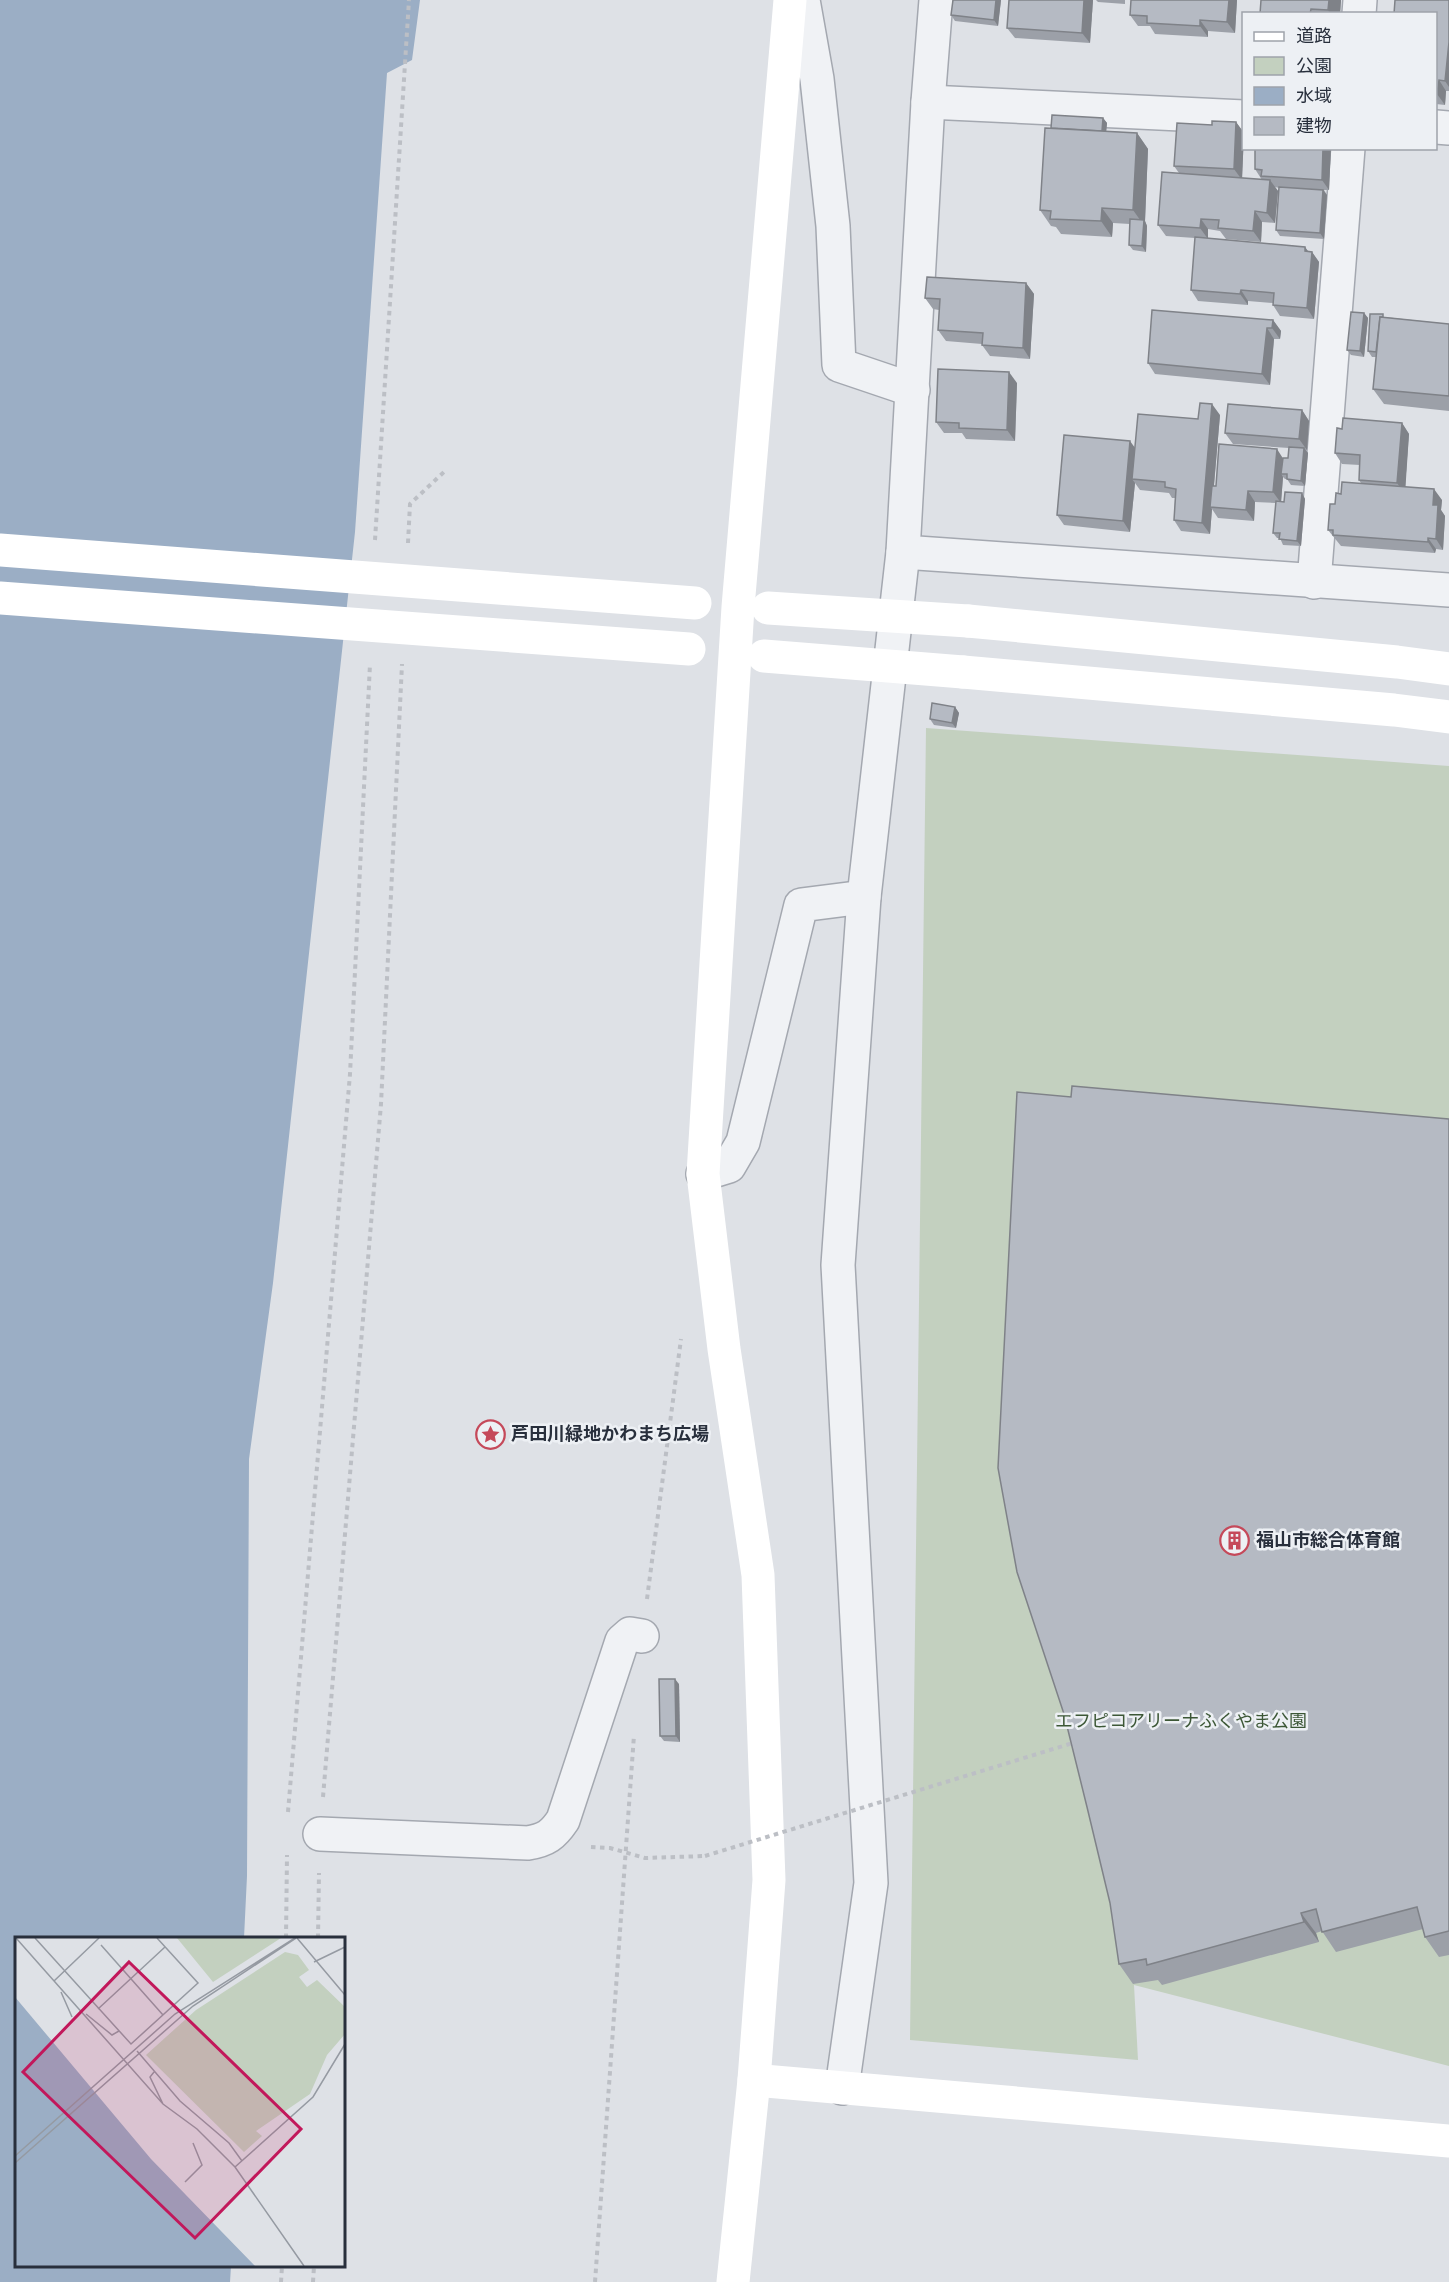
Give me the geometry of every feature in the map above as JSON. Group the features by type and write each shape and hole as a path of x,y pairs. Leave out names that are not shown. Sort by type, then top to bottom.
{"street":[{"path":"733,2282 754,2080 769,1880 758,1575 724,1348 703,1174 753,608 790,0"},
{"path":"803,0 817,79 833,226 839,365 913,390"},
{"path":"842,2088 871,1883 838,1264 864,897 903,552 928,102 936,0"},
{"path":"928,102 1242,117"},
{"path":"1314,582 1348,150"},
{"path":"0,550 753,608 968,621 1397,662 1449,669"},
{"path":"903,552 1449,590"},
{"path":"0,598 689,649 749,656 963,672 1394,710 1449,717"},
{"path":"703,1174 729,1166 743,1142 801,905 864,897"},
{"path":"320,1834 528,1843 543,1841 555,1833 562,1820 622,1641 630,1634 642,1636"},
{"path":"754,2080 1449,2141"}],"path":[{"path":"375,544 409,0"},
{"path":"408,551 410,504 446,470"},
{"path":"318,1937 320,1834 381,1104 403,657"},
{"path":"288,1814 350,1074 370,662"},
{"path":"642,1636 682,1332"},
{"path":"595,2282 635,1728"},
{"path":"610,1848 645,1858 705,1856 1077,1742"},
{"path":"286,1937 288,1848"},
{"path":"281,2282 282,2267"},
{"path":"313,2282 314,2267"}],"green space":[{"name":"エフピコアリーナふくやま公園","path":"926,728 1449,766 1449,2066 1134,1985 1138,2060 910,2040"}],"water":[{"path":"0,0 420,0 412,60 387,73 355,532 273,1283 249,1459 247,1876 244,1937 15,1937 15,2267 231,2267 230,2282 0,2282"}],"building":[{"path":"953,0 996,0 994,20 951,15"},
{"path":"1009,0 1084,0 1082,33 1007,28"},
{"path":"1131,0 1229,0 1227,22 1200,20 1200,26 1147,23 1147,16 1130,15"},
{"path":"1261,0 1329,0 1328,10 1260,12"},
{"path":"1395,0 1449,0 1449,42 1445,81 1439,80 1437,94 1437,12 1394,12"},
{"path":"1052,115 1103,118 1102,131 1051,128"},
{"path":"1212,121 1236,122 1234,169 1174,166 1177,123 1212,125"},
{"path":"1045,128 1137,133 1133,210 1102,208 1101,221 1050,219 1051,211 1040,210"},
{"path":"1255,150 1323,150 1322,180 1261,176 1262,170 1255,169"},
{"path":"1162,172 1270,180 1267,213 1255,211 1253,231 1218,228 1219,220 1201,219 1200,228 1158,225"},
{"path":"1279,187 1323,190 1320,233 1276,230"},
{"path":"1130,219 1144,220 1142,246 1129,245"},
{"path":"1195,237 1305,247 1305,251 1312,252 1307,308 1273,305 1274,293 1241,290 1240,294 1191,290"},
{"path":"927,277 1026,283 1023,348 982,345 983,333 938,330 940,299 925,298"},
{"path":"1152,310 1273,320 1272,328 1267,328 1262,374 1148,363"},
{"path":"1351,312 1364,313 1360,351 1347,350"},
{"path":"1370,314 1383,314 1383,317 1380,317 1376,352 1368,351"},
{"path":"1380,317 1449,324 1449,396 1373,389"},
{"path":"938,369 1009,372 1007,430 959,428 959,423 936,422"},
{"path":"1200,403 1212,404 1202,523 1174,520 1176,489 1165,487 1165,482 1132,479 1138,414 1198,419"},
{"path":"1228,404 1302,410 1299,439 1225,433"},
{"path":"1343,418 1402,423 1397,483 1359,480 1360,455 1335,453 1337,428 1342,429"},
{"path":"1064,435 1130,441 1123,521 1057,515"},
{"path":"1219,444 1277,449 1273,492 1248,491 1246,510 1210,507 1212,486 1216,486"},
{"path":"1289,447 1304,448 1301,481 1287,479 1287,474 1281,474 1283,458 1288,458"},
{"path":"1342,482 1434,489 1433,505 1438,505 1436,539 1428,538 1428,542 1333,535 1333,530 1328,530 1330,504 1335,504 1336,493 1341,494"},
{"path":"1285,492 1302,493 1297,541 1279,539 1280,533 1273,533 1276,501 1284,502"},
{"path":"932,703 955,707 952,723 930,719"},
{"name":"福山市総合体育館","path":"1072,1086 1449,1119 1449,1931 1425,1937 1417,1907 1322,1932 1316,1909 1301,1913 1304,1922 1147,1965 1146,1959 1119,1964 1110,1903 1064,1714 1017,1572 998,1468 1017,1092 1071,1097"},
{"path":"659,1679 675,1679 676,1736 660,1736"}],"place":[{"name":"芦田川緑地かわまち広場","path":"490,1434"},
{"name":"福山市総合体育館","path":"1235,1540"}]}
